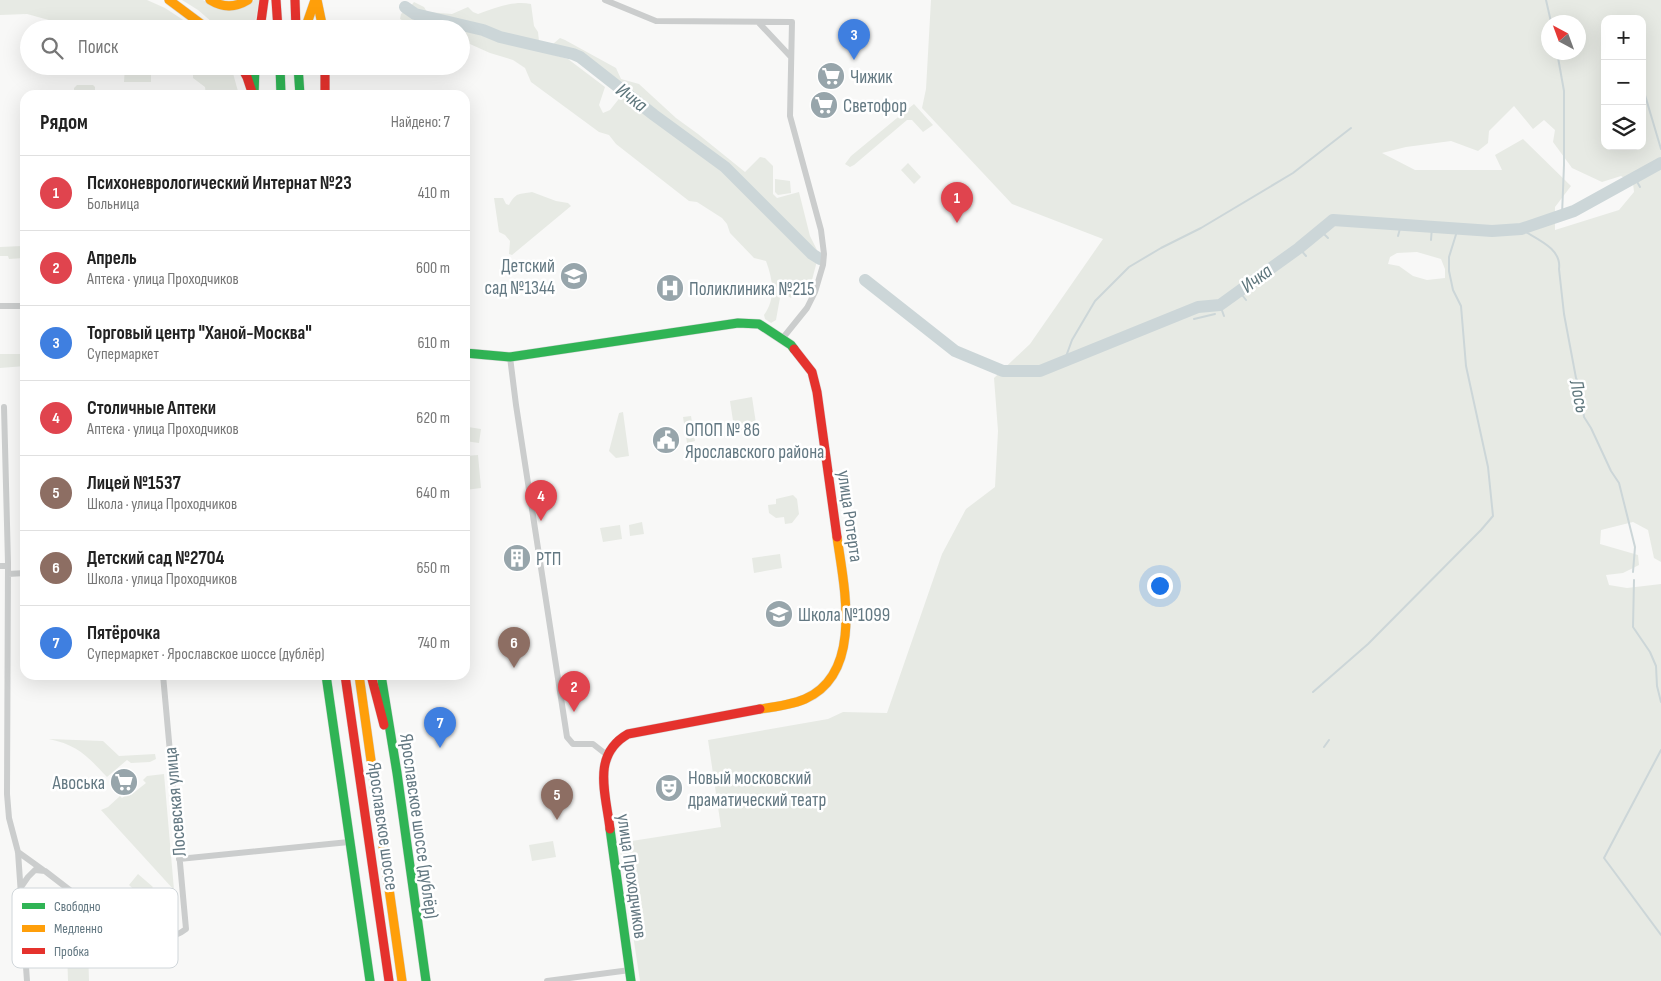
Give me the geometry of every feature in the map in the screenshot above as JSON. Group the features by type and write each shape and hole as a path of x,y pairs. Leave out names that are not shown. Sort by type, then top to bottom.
{"street":[{"path":"163,0 183,10"},
{"path":"169,0 196,20"},
{"path":"210,0 224,6 233,6 248,0"},
{"path":"261,20 264,0"},
{"path":"276,0 277,20"},
{"path":"295,0 296,20"},
{"path":"308,20 316,0"},
{"path":"316,0 321,20"},
{"path":"605,0 656,21 792,22 790,116 821,230 824,254 820,279 811,300 782,339"},
{"path":"759,23 791,57"},
{"path":"246,75 252,90"},
{"path":"254,90 255,75"},
{"path":"280,75 281,90"},
{"path":"299,75 300,90"},
{"path":"325,75 325,90"},
{"path":"0,306 20,306"},
{"name":"улица Ротерта","path":"470,353 510,357 738,323 759,324 791,345 812,372 817,392 847,621 836,670 828,682 817,692 804,699 757,710 628,734 620,738 612,746 607,755"},
{"path":"510,357 567,737 573,744 593,744 607,755"},
{"path":"4,407 8,566 7,794 9,818 18,852 21,887"},
{"path":"0,566 8,566"},
{"path":"8,574 20,573"},
{"path":"0,586 8,585"},
{"name":"Лосевская улица","path":"163,680 186,929 178,936"},
{"path":"327,680 370,981"},
{"name":"Ярославское шоссе","path":"346,680 389,981"},
{"name":"Ярославское шоссе","path":"360,680 402,981"},
{"path":"372,680 395,761"},
{"name":"Ярославское шоссе (дублёр)","path":"382,680 426,981"},
{"name":"улица Проходчиков","path":"607,755 604,775 631,981"},
{"path":"179,860 349,842"},
{"path":"18,852 44,871"},
{"path":"21,887 36,870 44,871"},
{"name":"Лосевская улица","path":"44,871 66,888"},
{"path":"26,968 27,981"},
{"path":"547,981 630,970"}],"shaded area":[{"path":"0,0 147,0 165,8 183,20 49,20 27,14 0,15"},
{"path":"182,0 203,0 213,6 247,6 254,0 259,0 256,20 210,20"},
{"path":"931,0 1661,0 1661,562 1654,558 1648,530 1633,522 1601,530 1600,544 1638,555 1639,565 1623,573 1606,575 1609,585 1627,588 1661,584 1661,981 640,981 619,843 721,827 708,740 828,719 843,712 887,713 942,554 966,509 995,487 998,431 994,378 1030,344 1103,239 1012,204 922,108 926,89","holes":["1514,106 1533,129 1544,120 1555,130 1553,142 1572,168 1602,182 1621,176 1633,183 1634,192 1619,210 1555,230 1555,207 1571,186 1523,139 1495,155 1502,170 1415,170 1382,153 1406,147 1451,141 1478,151 1488,143 1489,131","1417,252 1441,259 1445,269 1445,278 1427,280 1413,276 1399,266 1388,264 1390,257 1397,253"]},
{"path":"414,2 424,7 427,12 452,14 468,7 478,14 511,4 531,4 534,26 538,32 539,41 553,44 560,38 616,68 621,79 639,84 676,118 745,172 760,157 765,158 773,166 773,194 777,198 799,192 810,236 817,250 816,254 725,165 582,56 572,51 499,34 470,24 470,20 452,20 417,12 410,7"},
{"path":"404,11 431,20 402,20 400,19"},
{"path":"470,30 568,59 605,87 599,105 603,113 610,110 622,95 723,169 817,261 812,280 809,283 800,281 791,298 781,292 776,320 771,323 765,319 764,315 772,295 770,275 766,261 754,258 730,233 727,224 722,218 697,202 689,201 616,144 609,135 599,132 531,82 525,68 513,60 470,44"},
{"path":"124,75 151,75 151,82 124,82"},
{"path":"193,75 233,75 238,90 205,90 205,87 193,78"},
{"path":"77,85 93,85 95,90 74,90"},
{"path":"914,104 933,125 923,132 912,120 907,120 854,165 850,167 845,164 851,156"},
{"path":"908,163 921,177 914,184 901,170"},
{"path":"775,179 790,181 791,193 778,195 775,192"},
{"path":"532,192 556,201 568,203 571,206 512,255 509,254 510,241 499,232 494,198 503,198 506,204 509,205 516,196"},
{"path":"20,246 20,258 9,259 8,256 0,256 0,247"},
{"path":"0,354 20,354 20,366 0,368"},
{"path":"752,397 757,430 735,434 730,401"},
{"path":"623,412 629,456 616,458 609,451 619,413"},
{"path":"691,416 695,441 687,443 683,417"},
{"path":"470,427 481,429 479,443 470,442"},
{"path":"478,455 481,488 470,489 470,456"},
{"path":"793,495 797,499 799,514 792,523 785,524 784,517 776,518 769,513 768,505 776,504 776,499"},
{"path":"642,522 644,534 630,536 629,525"},
{"path":"620,525 622,539 603,542 600,528"},
{"path":"780,554 782,568 754,573 752,558"},
{"path":"49,739 103,741 119,756 155,754 156,759 150,762 131,763 127,760 107,777 94,763 75,748"},
{"path":"164,774 174,888 101,810 108,807 120,796 122,798 129,793 131,795 146,783 143,780 147,776"},
{"path":"553,841 556,857 532,861 529,845"},
{"path":"138,874 153,887 132,888 129,885"},
{"path":"68,968 89,968 89,981 68,981"}],"waterway":[{"path":"1546,0 1549,15"},
{"name":"Ичка","path":"405,7 415,14 440,20"},
{"name":"Ичка","path":"470,27 500,37 580,57 725,167 812,254 820,259"},
{"path":"1558,60 1564,91 1562,215"},
{"path":"1646,98 1661,149"},
{"path":"1064,362 1072,340 1095,301 1129,267 1201,228 1293,173 1351,128"},
{"name":"Ичка","path":"865,280 955,351 1003,371 1040,371 1198,307 1220,305 1299,248 1333,220 1492,231 1521,229 1574,211 1661,163"},
{"path":"1635,178 1640,187"},
{"path":"1398,236 1401,225"},
{"path":"1431,240 1432,227"},
{"path":"1313,692 1368,644 1493,516 1488,467 1466,366 1461,306 1453,290 1449,271 1449,257 1458,228"},
{"name":"Лось","path":"1521,229 1547,245 1556,255 1559,262 1564,314 1576,378 1580,387 1584,417 1619,483 1635,547 1633,572"},
{"path":"1321,231 1328,238"},
{"path":"1299,248 1306,256"},
{"path":"1239,291 1246,300"},
{"path":"1220,305 1224,316"},
{"path":"1194,319 1215,314"},
{"name":"Лось","path":"1634,580 1633,627 1650,652 1656,666 1657,686 1661,702"},
{"path":"1324,747 1329,740"},
{"path":"1661,750 1604,858 1661,935"}],"traffic: fast":[{"path":"254,90 255,75"},
{"path":"280,75 281,90"},
{"path":"299,75 300,90"},
{"path":"470,353 510,357 738,323 759,324 791,345 794,349"},
{"path":"327,680 370,981"},
{"path":"382,680 397,773 426,981"},
{"path":"610,829 631,981"}],"traffic: slow":[{"path":"169,0 196,20"},
{"path":"210,0 229,6 248,0"},
{"path":"308,20 315,0"},
{"path":"317,0 321,20"},
{"path":"760,709 805,699 824,687 836,670 843,649 846,627 846,603 837,537"},
{"path":"360,680 402,981"}],"traffic: jam":[{"path":"261,20 264,0"},
{"path":"276,0 277,20"},
{"path":"295,0 296,20"},
{"path":"246,75 251,90"},
{"path":"325,75 325,90"},
{"path":"794,349 812,372 817,392 837,537"},
{"path":"346,680 389,981"},
{"path":"372,680 384,725"},
{"path":"610,829 604,776 605,764 609,753 616,743 628,734 760,709"}],"place":[{"name":"Торговый центр \"Ханой-Москва\"","path":"854,60"},
{"name":"Чижик","path":"831,76"},
{"name":"Светофор","path":"824,105"},
{"name":"Психоневрологический Интернат №23","path":"957,223"},
{"name":"Детский сад №1344","path":"574,276"},
{"name":"Поликлиника №215","path":"670,288"},
{"name":"ОПОП № 86 Ярославского района","path":"666,440"},
{"name":"Столичные Аптеки","path":"541,521"},
{"name":"РТП","path":"517,558"},
{"name":"Школа №1099","path":"779,614"},
{"name":"Детский сад №2704","path":"514,668"},
{"name":"Апрель","path":"574,712"},
{"name":"Пятёрочка","path":"440,748"},
{"name":"Авоська","path":"124,782"},
{"name":"Новый московский драматический театр","path":"669,788"},
{"name":"Лицей №1537","path":"557,820"}]}
